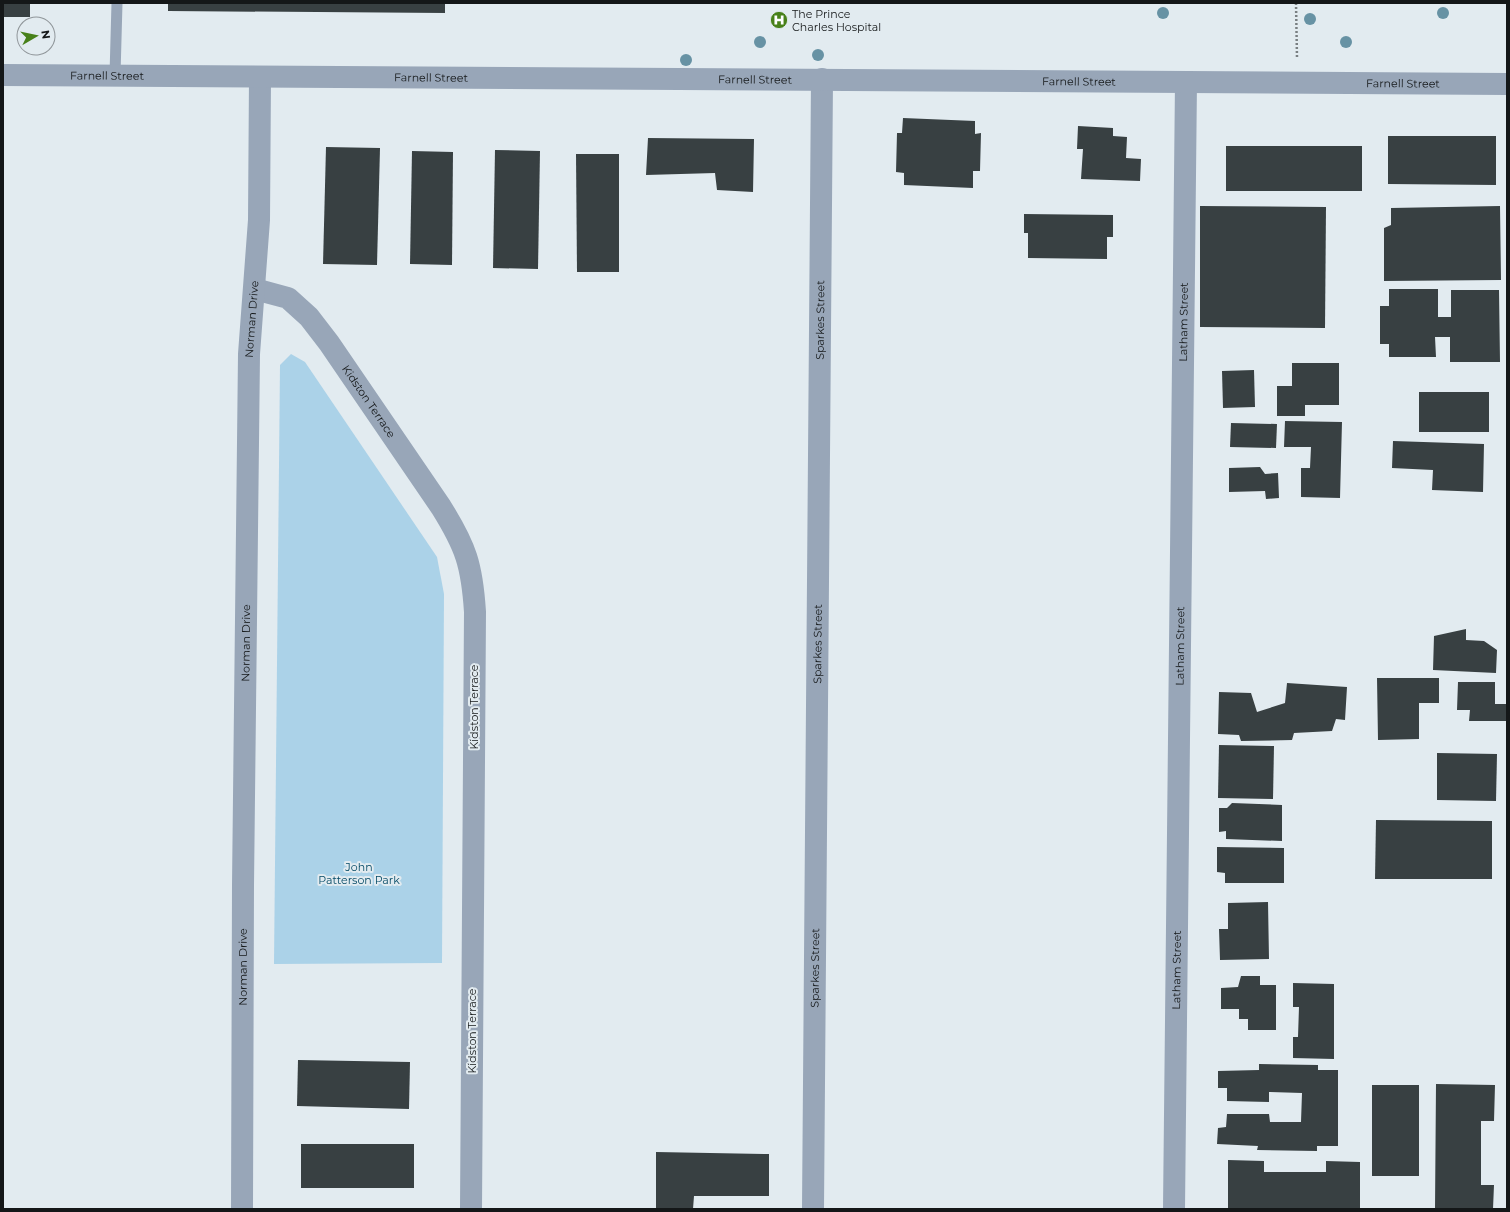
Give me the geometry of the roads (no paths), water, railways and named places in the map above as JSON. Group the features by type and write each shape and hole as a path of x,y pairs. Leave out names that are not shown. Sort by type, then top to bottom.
{"street":[{"name":"Farnell Street","path":"3,75 1507,84"},
{"name":"Norman Drive","path":"242,1209 243,886 249,354 259,220 260,77"},
{"name":"Sparkes Street","path":"813,1209 822,79"},
{"name":"Latham Street","path":"1174,1209 1186,82"},
{"name":"Kidston Terrace","path":"255,289 288,298 299,306 329,342 441,507 458,534 468,556 473,582 475,612 471,1209"}],"lane":[{"path":"115,75 117,3"}],"place":[{"name":"The Prince Charles Hospital","path":"779,20"}],"park label":[{"name":"John Patterson Park","path":"359,873"}]}
